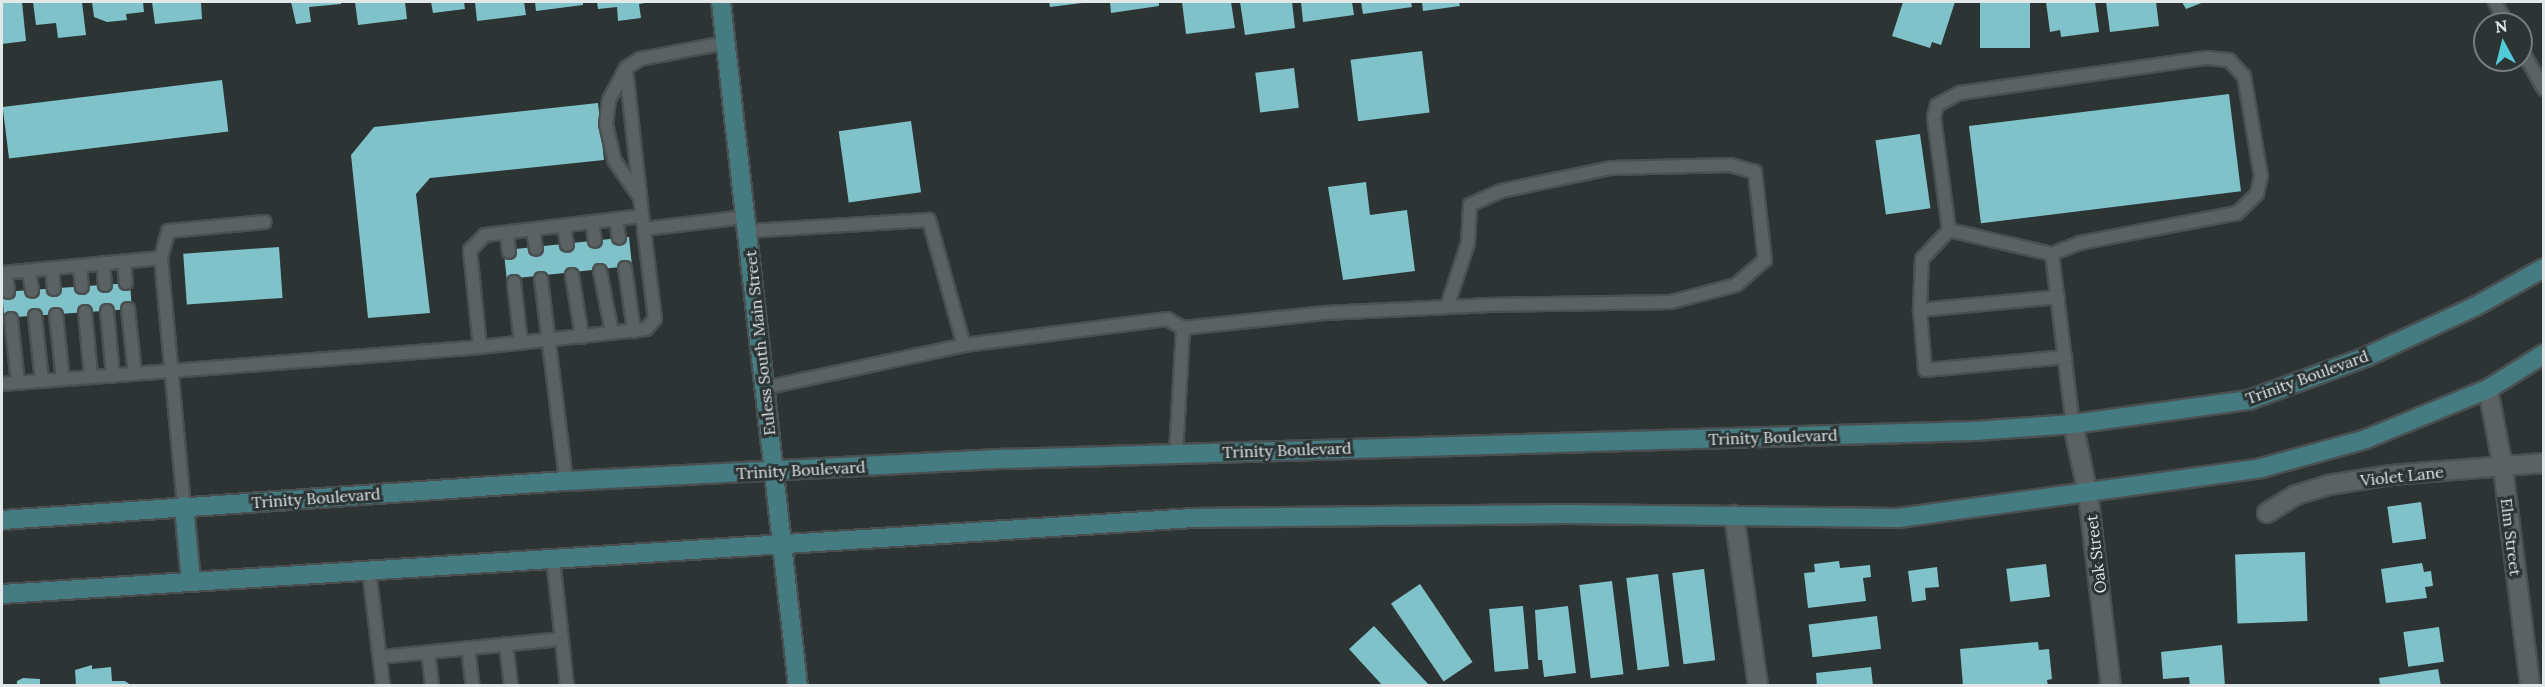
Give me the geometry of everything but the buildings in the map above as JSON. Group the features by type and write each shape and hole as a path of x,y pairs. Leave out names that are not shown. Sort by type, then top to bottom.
{"main road":[{"name":"Euless South Main Street","path":"721,2 798,686"},
{"name":"Trinity Boulevard","path":"2,520 566,482 1176,453 1975,431 2073,424 2249,400 2366,357 2476,306 2544,268"},
{"path":"2,594 1192,518 1734,515 1898,518 2088,494 2261,468 2366,439 2488,388 2544,354"},
{"path":"184,506 191,582"}],"street":[{"name":"Elm Street","path":"2488,388 2503,468 2530,686"},
{"name":"Oak Street","path":"2073,424 2088,494 2111,686"},
{"name":"Violet Lane","path":"2267,513 2296,495 2328,485 2391,475 2544,463"},
{"path":"1734,515 1758,686"}],"lane":[{"path":"640,197 614,160 606,124 609,100 626,68 640,59 725,43"},
{"path":"2207,57 2229,60 2244,75 2261,176 2257,194 2237,213 2080,243 2052,254 1949,230 1934,117 1937,105 1960,93 2207,57"},
{"path":"2,384 480,347 646,329 656,319 626,68"},
{"path":"2533,70 2544,89"},
{"path":"764,388 964,345 1167,320 1184,328 1325,313 1447,307 1671,302 1736,285 1766,260 1755,172 1731,165 1611,168 1501,191 1470,205 1468,243 1447,307"},
{"path":"480,347 470,250 485,236 616,219 643,223 746,224 929,220 964,345"},
{"path":"616,219 619,238"},
{"path":"184,506 161,258 168,231 265,222"},
{"path":"592,222 595,241"},
{"path":"564,226 567,245"},
{"path":"533,230 536,249"},
{"path":"1949,230 1922,259 1920,310 1925,370 2065,357"},
{"path":"507,233 509,252"},
{"path":"2052,254 2073,424"},
{"path":"8,292 4,273 161,258"},
{"path":"124,261 126,284"},
{"path":"103,263 105,285"},
{"path":"80,266 82,287"},
{"path":"52,268 54,289"},
{"path":"625,268 634,331"},
{"path":"29,271 32,291"},
{"path":"600,271 612,333"},
{"path":"572,275 582,337"},
{"path":"541,279 552,340 566,482"},
{"path":"514,282 521,343"},
{"path":"1920,310 2058,297"},
{"path":"128,309 135,374"},
{"path":"107,311 113,376"},
{"path":"85,312 91,376"},
{"path":"56,315 63,379"},
{"path":"35,316 42,381"},
{"path":"11,318 18,382"},
{"path":"1176,453 1184,328"},
{"path":"553,558 560,639 567,686"},
{"path":"369,570 383,686"},
{"path":"380,657 560,639"},
{"path":"506,644 511,686"},
{"path":"468,648 473,686"},
{"path":"428,652 432,686"}]}
